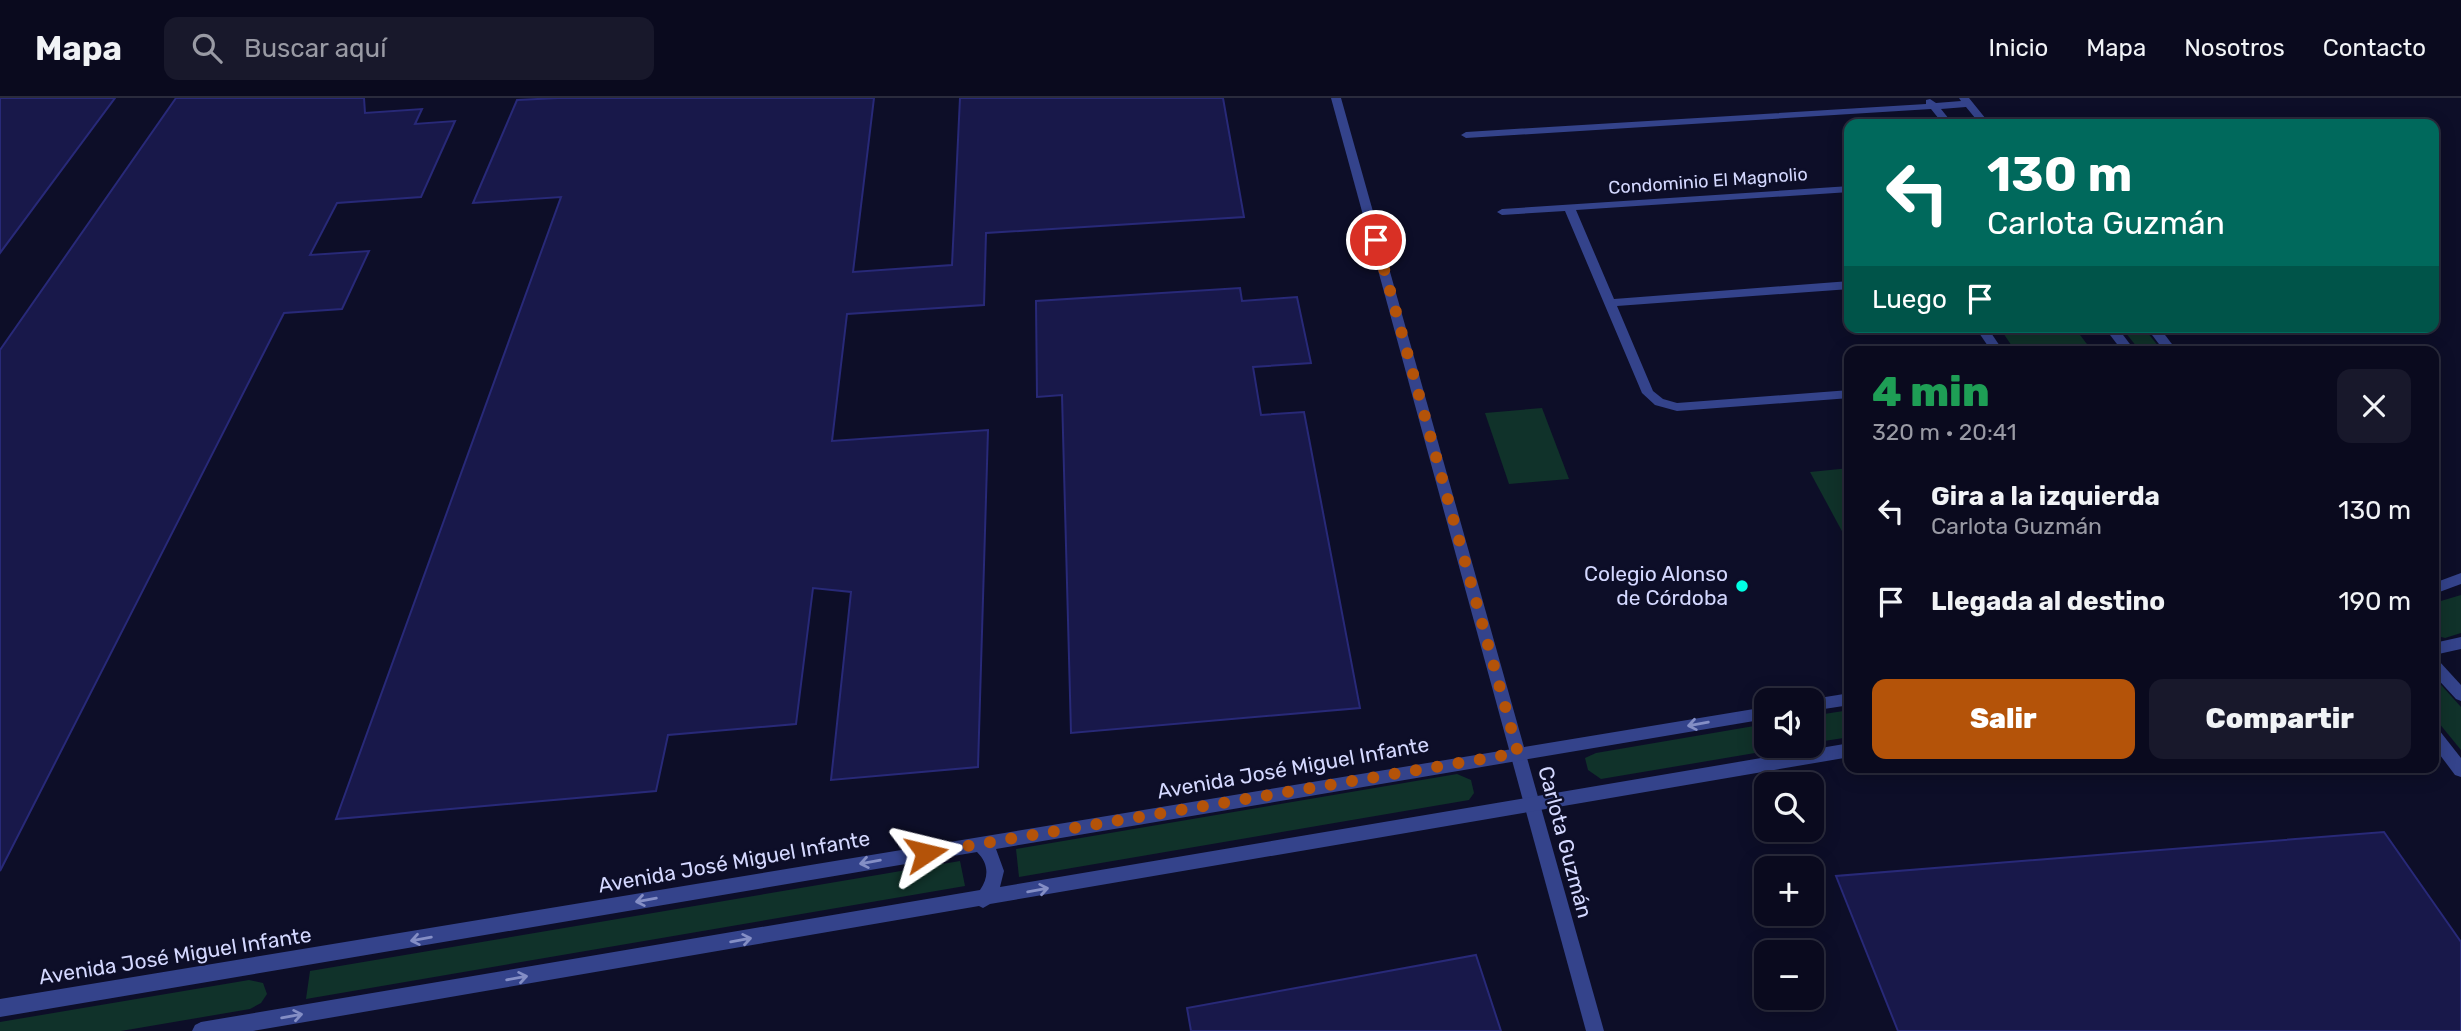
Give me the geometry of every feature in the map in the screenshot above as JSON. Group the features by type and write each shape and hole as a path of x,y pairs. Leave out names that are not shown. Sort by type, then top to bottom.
{"street":[{"name":"Carlota Guzmán","path":"1336,98 1595,1031"},
{"path":"1466,135 1930,102 1966,101 1981,119"},
{"path":"1930,102 1944,119"},
{"name":"Condominio El Magnolio","path":"1502,212 1844,189"},
{"path":"1569,208 1648,393 1659,402 1677,407 1844,394"},
{"path":"1610,303 1844,285"},
{"path":"2439,587 2461,579"},
{"path":"2439,648 2461,643"},
{"path":"2439,671 2461,695"},
{"path":"1824,703 1844,700"},
{"name":"Avenida José Miguel Infante","path":"0,1008 1754,715"},
{"path":"2439,741 2461,770"},
{"path":"201,1031 1844,751"},
{"path":"980,844 994,859 996,870 990,891 982,900"}],"green space":[{"path":"2003,333 2079,333 2088,346 2012,346"},
{"path":"2126,333 2148,333 2158,346 2136,346"},
{"path":"1542,408 1569,479 1509,484 1485,413"},
{"path":"1844,469 1844,535 1810,472"},
{"path":"2461,595 2461,633 2445,638 2439,636 2439,602"},
{"path":"2439,683 2461,707 2461,750 2439,723"},
{"path":"1844,711 1844,738 1824,741 1824,714"},
{"path":"1754,726 1754,753 1601,779 1588,770 1585,758 1596,753"},
{"path":"1457,774 1471,780 1474,793 1469,800 1019,877 1016,849"},
{"path":"960,861 965,886 306,999 310,971"},
{"path":"249,980 263,983 267,994 261,1003 250,1009 121,1031 0,1031 0,1022"}],"building":[{"path":"0,98 115,98 0,253"},
{"path":"176,98 364,98 365,113 422,109 415,124 455,121 421,197 337,203 310,255 369,251 342,309 284,313 0,871 0,350"},
{"path":"874,98 853,272 952,265 960,98 1223,98 1244,217 986,233 984,305 847,314 832,441 988,430 978,767 831,780 851,592 813,588 796,724 668,735 656,791 336,819 561,197 473,203 517,100"},
{"path":"1240,288 1242,301 1297,297 1311,363 1253,367 1261,415 1304,412 1360,708 1071,733 1062,395 1037,397 1036,301"},
{"path":"2384,832 2461,942 2461,1031 1898,1031 1836,876"},
{"path":"1476,955 1501,1031 1191,1031 1187,1008"}],"place":[{"name":"Colegio Alonso de Córdoba","path":"1742,586"}],"route":[{"path":"926,853 1518,753 1376,240"}]}
